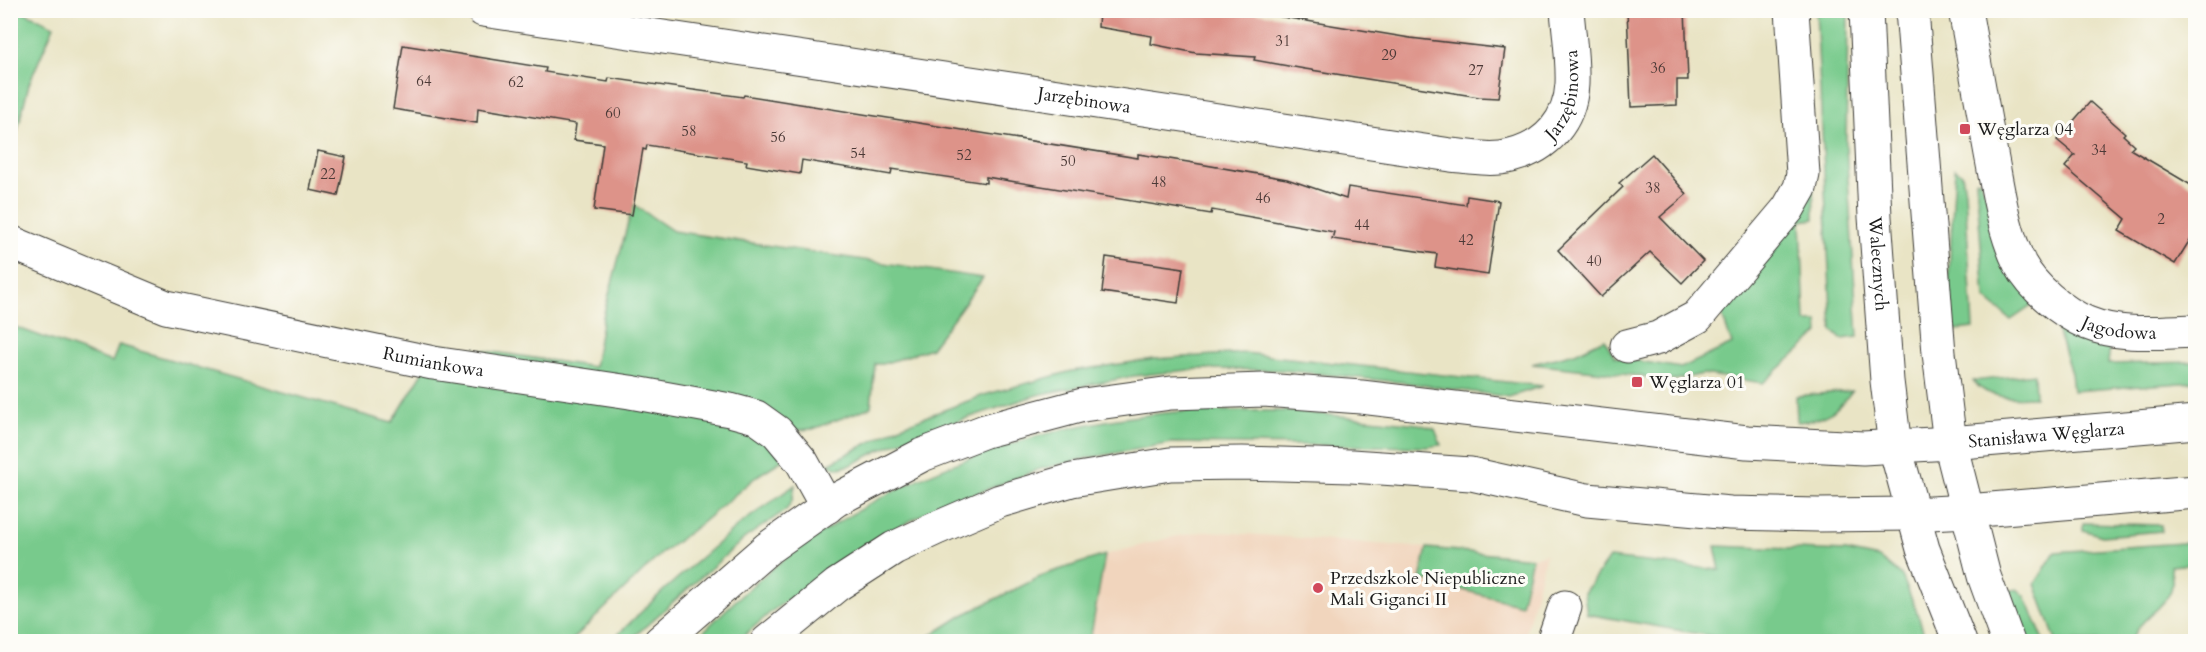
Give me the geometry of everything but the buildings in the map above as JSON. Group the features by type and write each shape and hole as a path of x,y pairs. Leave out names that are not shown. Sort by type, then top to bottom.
{"street":[{"name":"Jarzębinowa","path":"483,10 1451,155 1486,158 1510,157 1535,148 1555,132 1567,111 1572,85 1567,10"},
{"path":"1627,346 1658,338 1697,317 1788,209 1800,188 1803,174 1792,10"},
{"name":"Walecznych","path":"1866,10 1875,217 1887,381 1895,447 1923,549 1960,642"},
{"path":"1912,10 1939,353 1950,443 1983,576 2008,642"},
{"name":"Jagodowa","path":"1965,10 2001,205 2010,241 2020,265 2051,299 2067,312 2088,323 2122,332 2196,331"},
{"name":"Rumiankowa","path":"10,242 166,307 433,363 630,392 730,410 756,417 777,432 802,462 827,507"},
{"name":"Stanisława Węglarza","path":"660,642 768,548 836,500 922,455 985,430 1083,405 1171,393 1264,390 1350,397 1747,442 1863,448 2196,422"},
{"path":"767,642 837,585 894,548 937,528 1000,501 1072,480 1170,464 1242,463 1472,474 1587,500 1730,513 1912,514 2196,492"},
{"path":"1554,642 1565,606"}],"shaded area":[{"name":"Przedszkole Niepubliczne Mali Giganci II","path":"1208,531 1532,558 1546,554 1524,641 1090,642 1105,555 1173,537"}],"green space":[{"path":"11,10 22,11 54,26 29,84 14,144 11,207"},
{"path":"1816,11 1847,11 1848,16 1846,146 1858,337 1841,339 1832,330"},
{"path":"1955,169 1962,174 1965,191 1973,328 1949,331 1947,309"},
{"path":"1976,180 1980,180 2033,305 2011,320 1985,298"},
{"path":"1813,184 1814,219 1801,221 1805,322 1818,322 1819,333 1763,383 1703,374 1675,380 1532,364 1575,353 1604,339 1615,357 1681,368 1732,344 1721,312"},
{"path":"633,204 673,231 983,278 931,348 883,364 875,364 871,407 813,429 753,433 766,439 784,459 757,476 662,553 570,642 11,641 10,325 112,362 119,345 392,423 440,344 594,367 603,317"},
{"path":"2054,320 2110,345 2108,364 2195,362 2195,382 2073,391 2071,373"},
{"path":"1245,353 1543,386 1509,397 1408,383 1281,370 1198,369 1134,376 1037,395 928,431 880,450 851,465 839,468 826,465 901,426 984,395 1072,371 1154,359"},
{"path":"2034,374 2035,397 1994,395 1986,392 1973,381"},
{"path":"1852,391 1829,414 1815,420 1797,422 1796,396"},
{"path":"1189,411 1291,411 1419,424 1435,429 1441,445 1426,447 1172,443 1040,469 923,514 862,547 772,611 738,641 693,642 784,559 838,522 923,477 968,459 1060,430 1107,421"},
{"path":"795,485 792,501 786,510 745,538 629,641 611,641 664,590 740,524"},
{"path":"2083,523 2161,525 2162,531 2102,536 2083,530"},
{"path":"2195,542 2195,564 2170,566 2172,585 2170,592 2160,606 2140,625 2131,641 2056,641 2035,584 2055,552"},
{"path":"1715,546 1846,551 1879,558 1902,576 1926,641 1739,641 1587,614 1584,593 1609,558 1720,570"},
{"path":"1427,548 1532,558 1521,605 1420,579"},
{"path":"1105,555 1090,641 922,641 963,615 1046,574"},
{"path":"2017,589 2025,596 2044,641 2027,641 2008,591"}],"place":[{"name":"Węglarza 04","path":"1965,129"},
{"name":"Węglarza 01","path":"1637,382"},
{"name":"Przedszkole Niepubliczne Mali Giganci II","path":"1318,588"}]}
